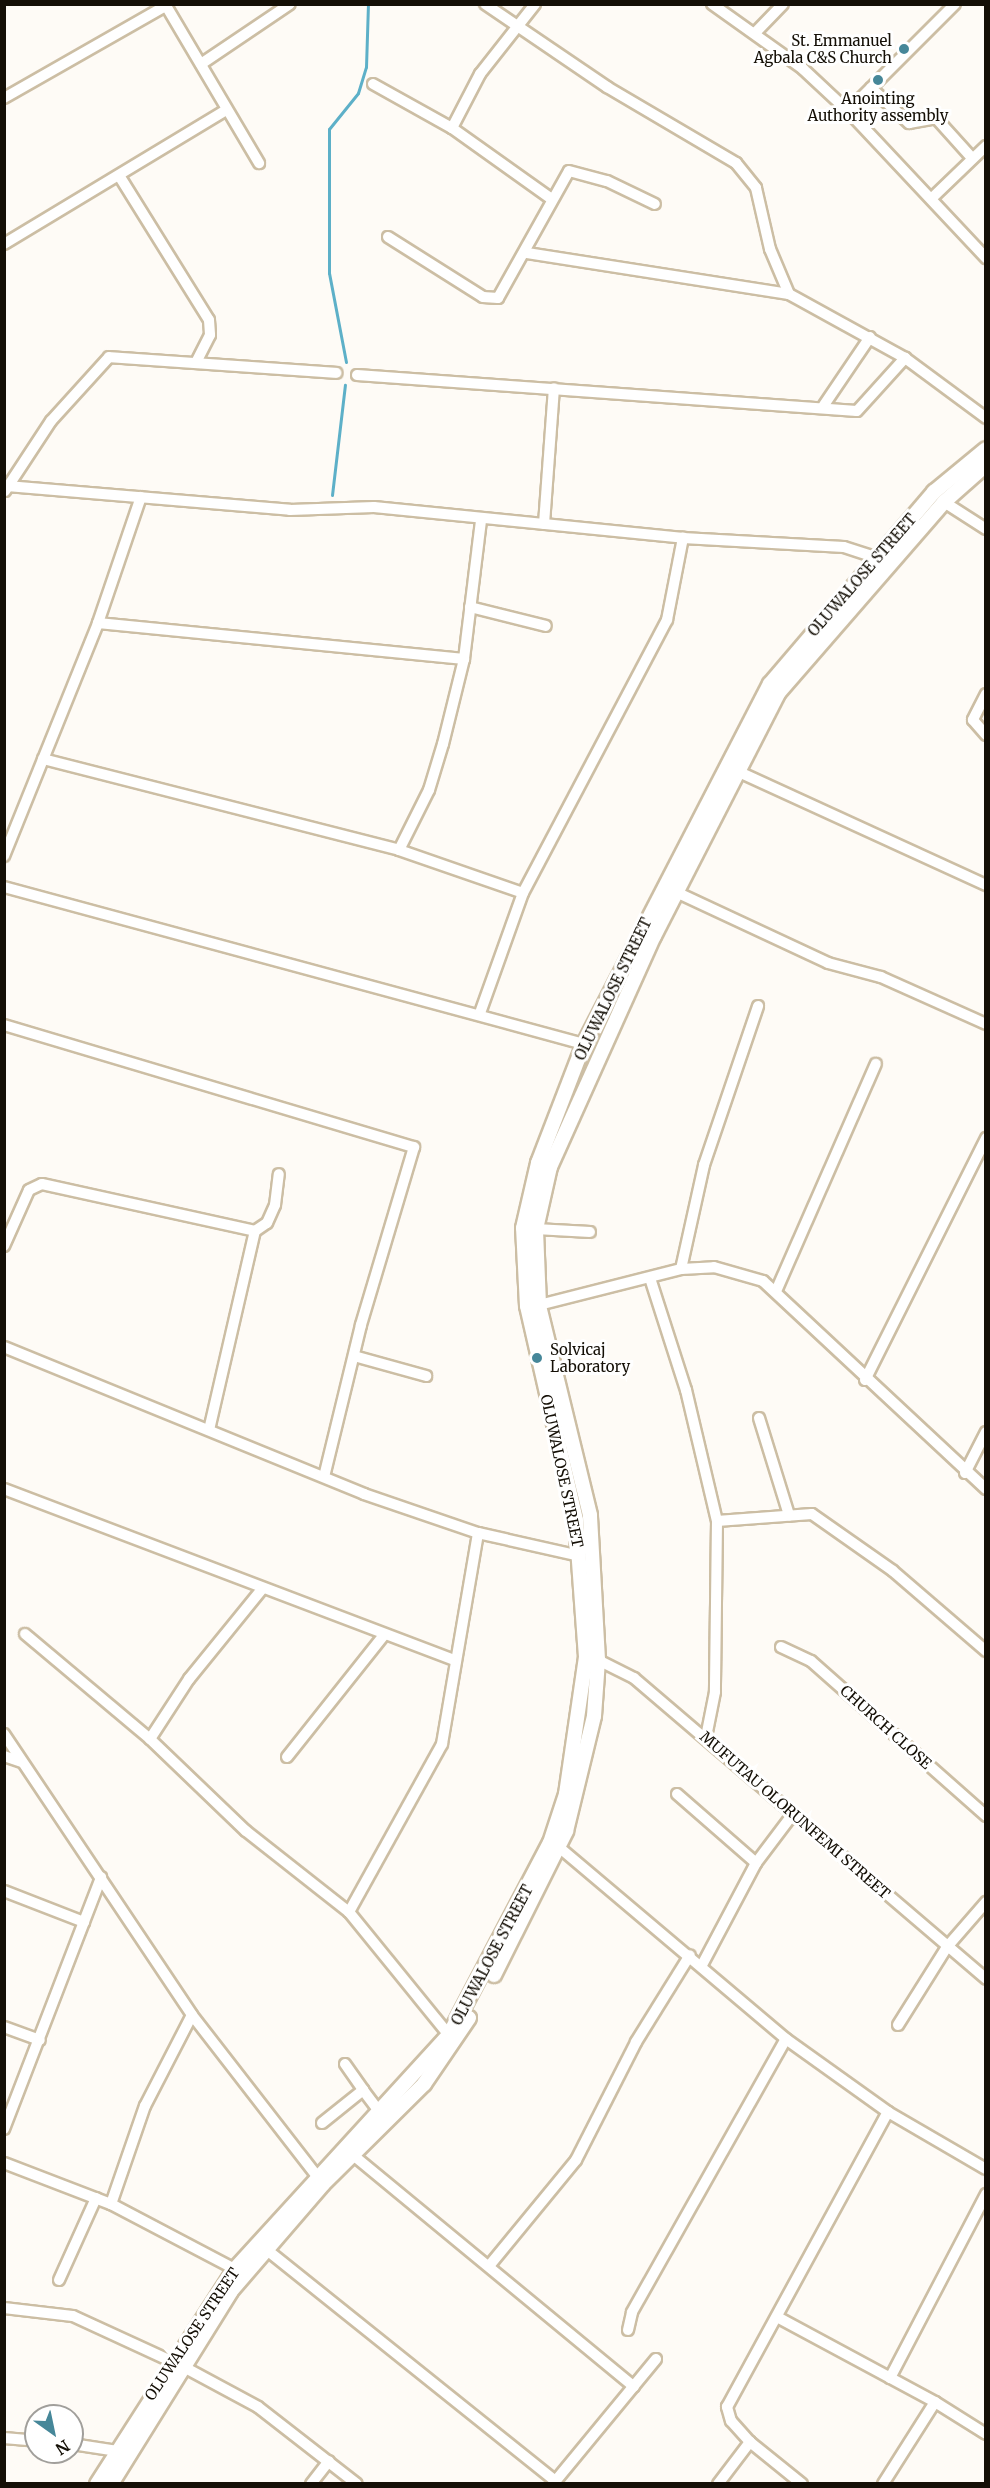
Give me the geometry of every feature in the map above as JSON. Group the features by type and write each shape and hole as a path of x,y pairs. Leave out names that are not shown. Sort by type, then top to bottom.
{"street":[{"path":"201,64 290,4"},
{"path":"485,4 607,87 736,163 756,188 770,249 789,294"},
{"path":"452,128 480,74 535,4"},
{"path":"712,4 755,33 848,111 986,258"},
{"path":"755,33 783,4"},
{"path":"848,111 955,4"},
{"path":"4,98 165,5 259,163"},
{"path":"373,84 452,128 550,198"},
{"path":"871,88 909,123 936,118 972,158"},
{"path":"4,244 120,177 226,111"},
{"path":"932,198 986,146"},
{"path":"388,237 483,297 501,297 527,253 550,198 565,174 574,172 655,204"},
{"path":"120,177 209,320 210,335 196,362"},
{"path":"527,253 789,294 905,358 986,418"},
{"path":"824,405 870,337"},
{"path":"6,488 51,421 109,357 336,373"},
{"path":"357,375 862,409 905,358"},
{"path":"544,524 554,388"},
{"name":"OLUWALOSE STREET","path":"98,2484 117,2451 177,2364 231,2291 267,2250 320,2180 353,2155 442,2062 560,1848 594,1716 598,1660 590,1515 539,1305 536,1229 550,1167 582,1091 676,892 688,855 770,684 934,492 986,449"},
{"name":"OLUWALOSE STREET","path":"111,2484 177,2364 235,2269 320,2180 449,2035 550,1843 566,1794 586,1657 580,1556 527,1306 523,1227 538,1163 584,1044 688,855 739,772 779,692 944,502 986,465"},
{"path":"6,488 290,510 374,507 481,520 683,538 844,547 878,558"},
{"path":"4,856 98,623 141,497"},
{"path":"944,502 986,529"},
{"path":"399,850 429,790 464,659 481,520"},
{"path":"480,1013 523,893 667,620 683,538"},
{"path":"470,607 546,626"},
{"path":"98,623 464,659"},
{"path":"986,694 973,720 986,735"},
{"path":"43,759 399,850 523,893"},
{"path":"739,772 986,885"},
{"path":"4,886 480,1013 584,1044"},
{"path":"676,892 828,963 881,977 986,1024"},
{"path":"681,1269 704,1165 758,1006"},
{"path":"4,1025 411,1143 324,1477"},
{"path":"777,1289 876,1064"},
{"path":"865,1380 986,1138"},
{"path":"209,1430 255,1231 271,1214 279,1174"},
{"path":"4,1246 29,1190 42,1185 255,1231"},
{"path":"536,1229 590,1232"},
{"path":"539,1305 681,1269 731,1270 777,1289 865,1380 964,1473 986,1489"},
{"path":"650,1278 686,1390 717,1521 715,1692 706,1737"},
{"path":"4,1347 324,1477 478,1533 580,1556"},
{"path":"354,1356 426,1376"},
{"path":"759,1418 789,1515"},
{"path":"964,1473 986,1432"},
{"path":"4,1489 455,1660"},
{"path":"717,1521 812,1515 893,1571 986,1651"},
{"path":"350,1912 442,1744 478,1533"},
{"path":"150,1739 189,1679 263,1588"},
{"path":"25,1634 150,1739 246,1831 350,1912 449,2035"},
{"path":"287,1757 384,1635"},
{"name":"CHURCH CLOSE","path":"781,1647 811,1661 986,1816"},
{"name":"MUFUTAU OLORUNFEMI STREET","path":"598,1660 634,1677 986,1979"},
{"path":"4,1734 192,2015 320,2180"},
{"path":"4,1756 21,1762"},
{"path":"677,1794 756,1863"},
{"path":"702,1965 756,1863 793,1814"},
{"path":"560,1848 702,1965 786,2039 888,2112 986,2169"},
{"path":"4,2129 101,1877"},
{"path":"4,1891 84,1922"},
{"path":"898,2025 947,1947 986,1902"},
{"path":"489,2266 576,2160 636,2042 690,1955"},
{"path":"111,2204 145,2106 192,2015"},
{"path":"4,2027 40,2040"},
{"path":"628,2330 632,2312 786,2039"},
{"path":"345,2064 379,2111"},
{"path":"322,2124 363,2090"},
{"path":"802,2484 750,2442 731,2421 727,2407 779,2318 888,2112"},
{"path":"353,2155 634,2387"},
{"path":"4,2163 111,2204 235,2269"},
{"path":"890,2378 986,2194"},
{"path":"59,2280 96,2198"},
{"path":"267,2250 554,2482 656,2359"},
{"path":"4,2308 73,2316 177,2364 258,2407 357,2484"},
{"path":"779,2318 935,2402 986,2434"},
{"path":"883,2484 935,2402"},
{"path":"4,2438 24,2440"},
{"path":"718,2484 750,2442"},
{"path":"84,2446 117,2451"},
{"path":"311,2484 329,2461"}],"waterway":[{"path":"346,362 329,273 329,129 358,93 366,67 368,4"},
{"path":"332,495 345,385"}],"place":[{"name":"St. Emmanuel Agbala C&S Church","path":"904,49"},
{"name":"Anointing Authority assembly","path":"878,80"},
{"name":"Solvicaj Laboratory","path":"537,1358"}]}
